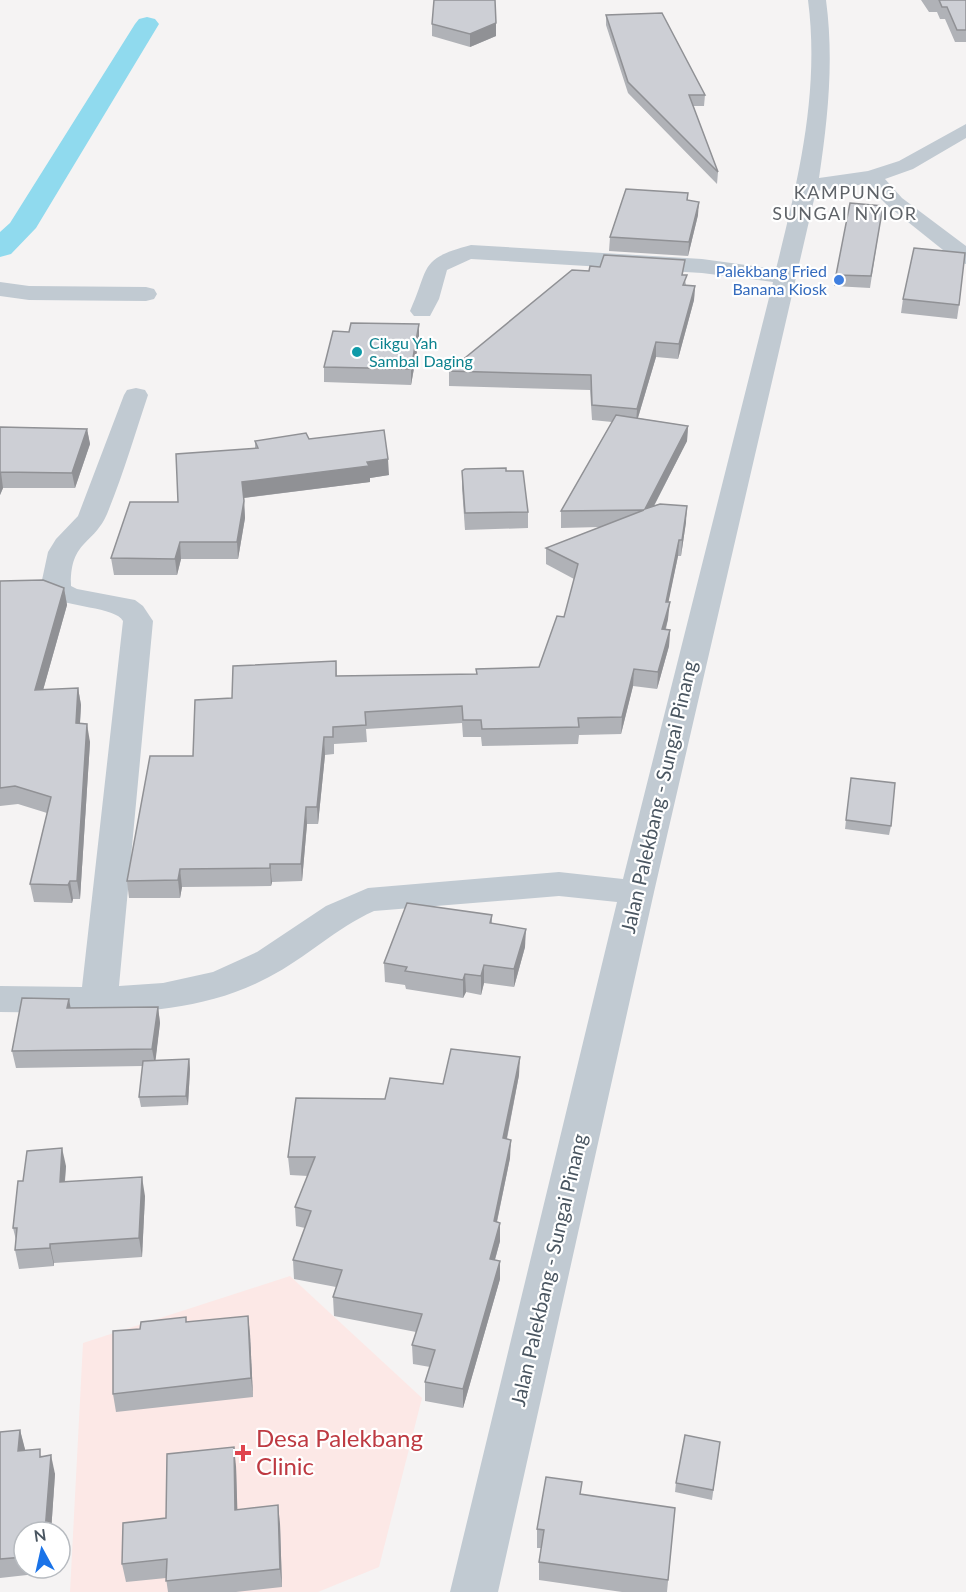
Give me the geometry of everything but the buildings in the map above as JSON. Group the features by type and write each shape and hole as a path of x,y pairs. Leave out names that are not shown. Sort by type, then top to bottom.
{"street":[{"name":"Jalan Palekbang - Sungai Pinang","path":"474,1592 637,892 807,186 823,66 822,28 817,0"},
{"path":"807,186 871,177 906,165 966,130"},
{"path":"871,177 895,202 966,257"},
{"path":"422,311 429,297 432,272 440,262 471,252 702,266 784,277"},
{"path":"0,289 29,293 146,294"},
{"path":"99,999 138,621 136,613 116,602 76,600 65,596 57,590 56,582 64,547 84,529 92,516 136,395"},
{"path":"0,999 99,999 188,993 255,969 345,909 368,900 559,884 637,892"}],"shaded area":[{"name":"Desa Palekbang Clinic","path":"290,1276 422,1398 379,1567 318,1592 70,1592 83,1343"}],"waterway":[{"path":"0,248 21,228 147,24"}],"place":[{"name":"Palekbang Fried Banana Kiosk","path":"839,280"},
{"name":"Cikgu Yah Sambal Daging","path":"357,352"},
{"name":"Desa Palekbang Clinic","path":"243,1453"}],"district":[{"name":"KAMPUNG SUNGAI NYIOR","path":"845,203"}]}
